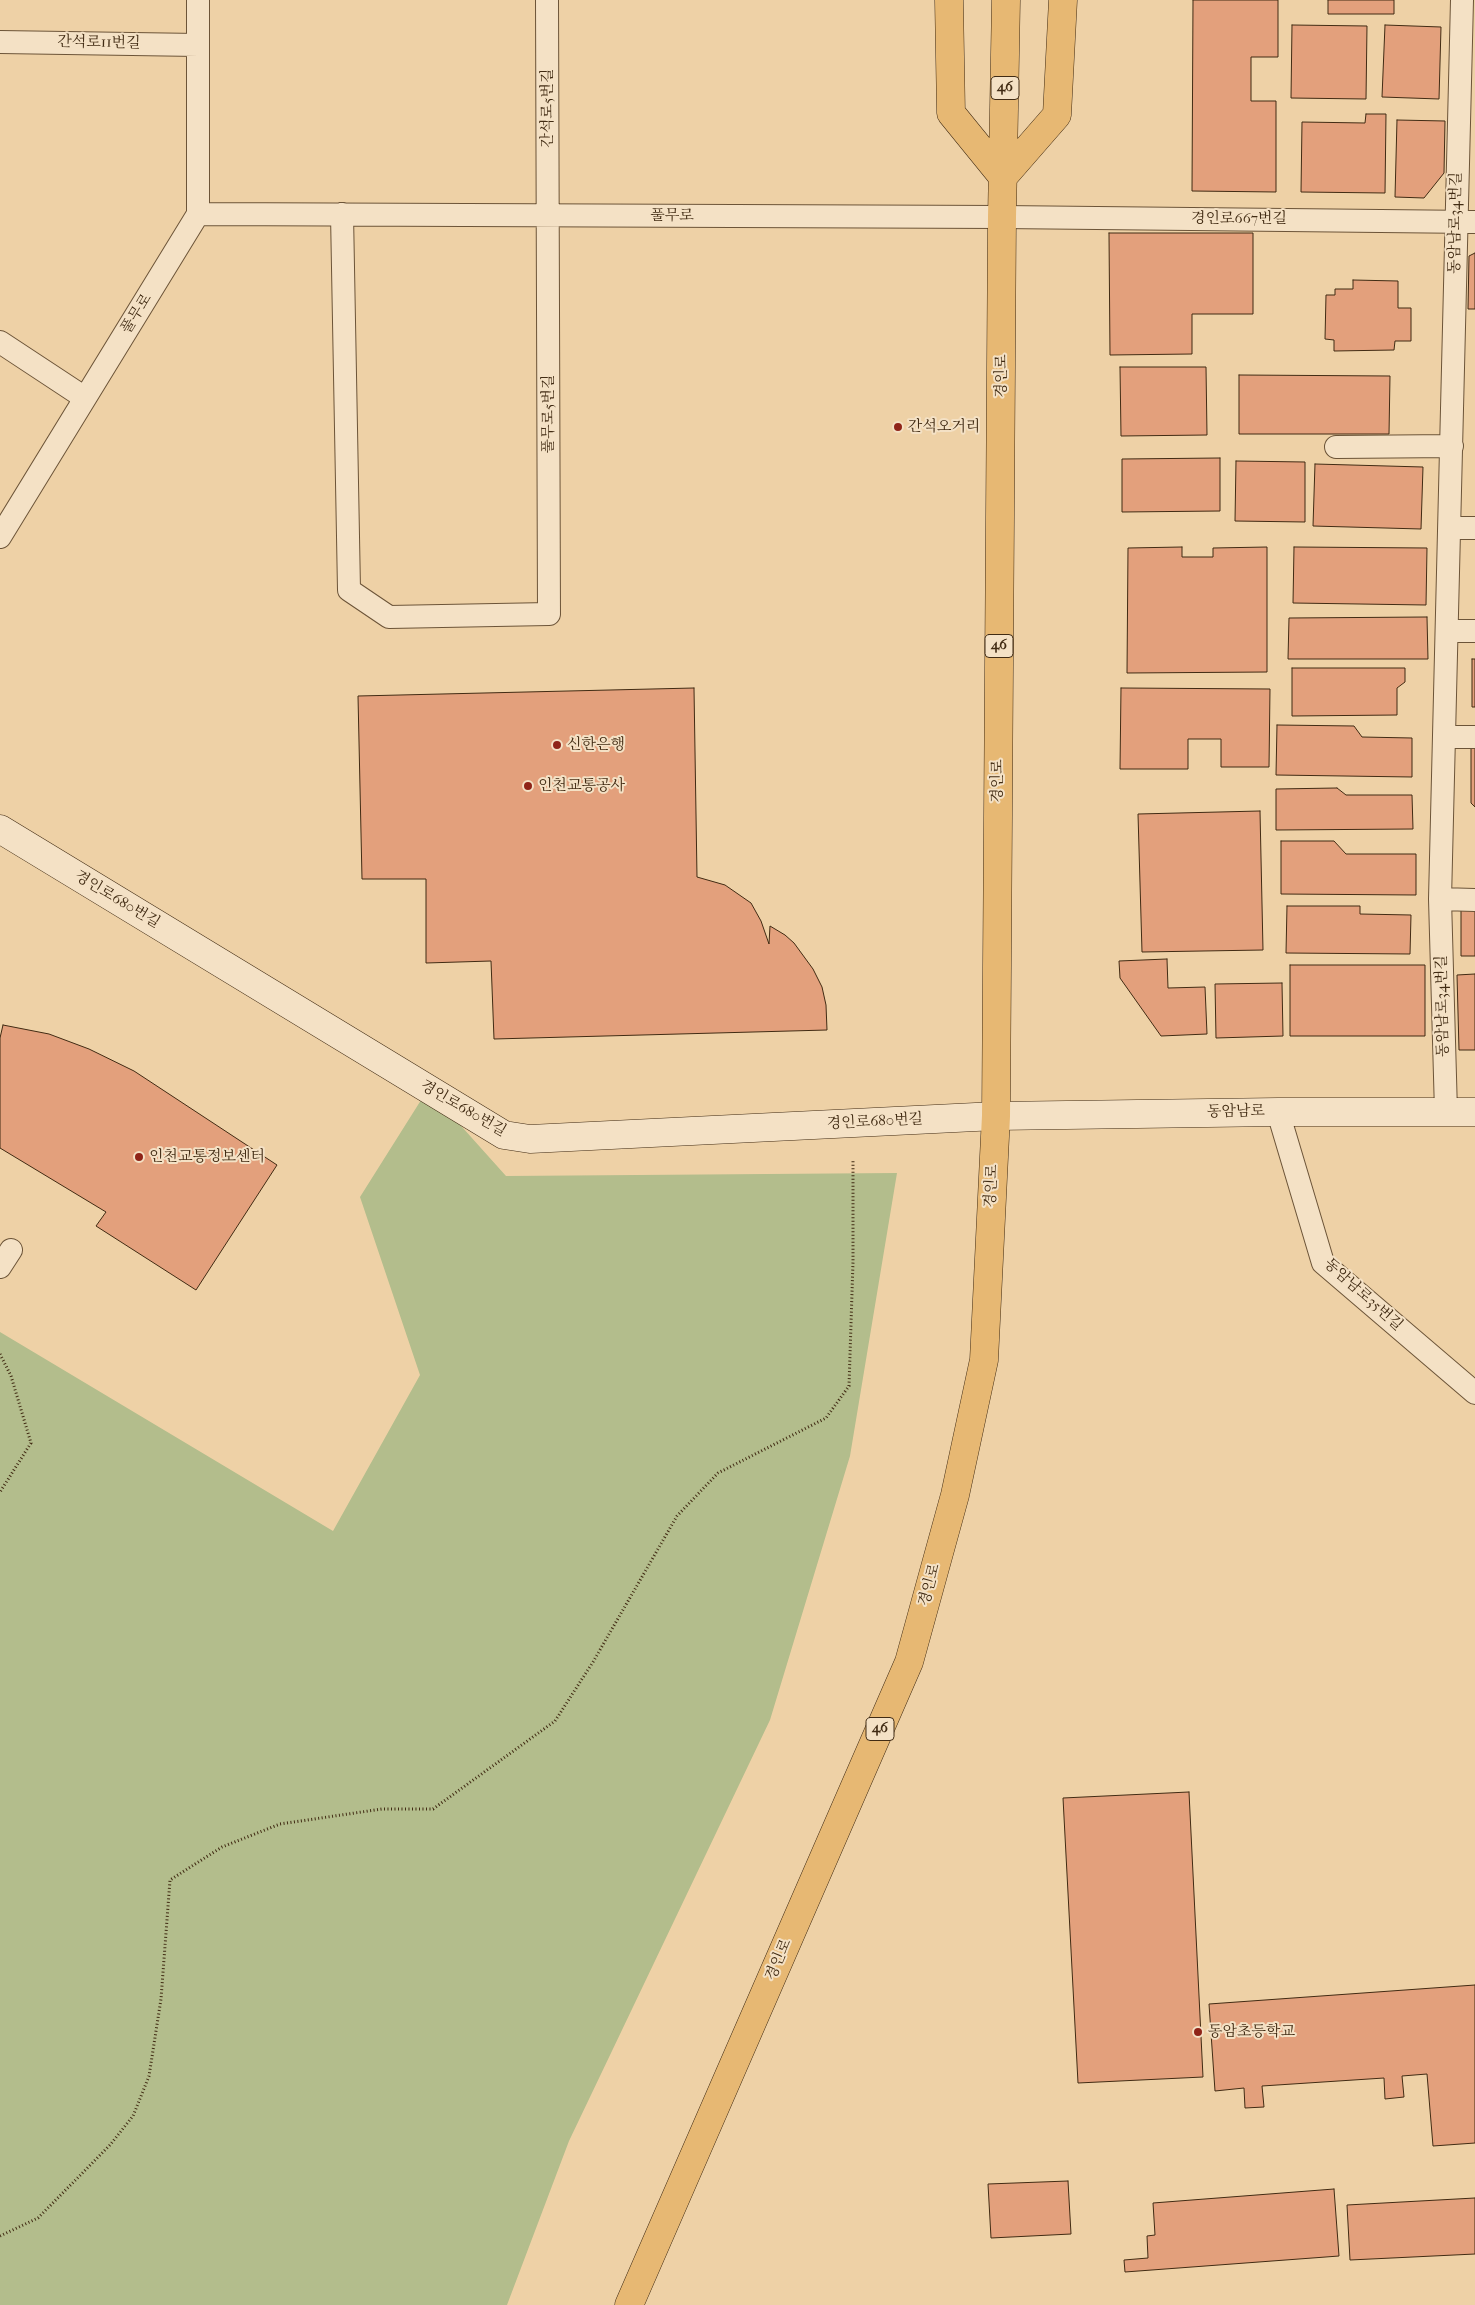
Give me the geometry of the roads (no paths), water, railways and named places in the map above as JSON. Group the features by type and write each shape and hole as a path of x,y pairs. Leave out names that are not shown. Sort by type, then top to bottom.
{"main road":[{"path":"949,0 951,113 1004,177 1058,115 1063,0"},
{"name":"경인로","path":"629,2305 909,1662 955,1495 984,1360 996,1116 1002,217 1006,0"}],"street":[{"name":"경인로680번길","path":"0,830 504,1134 530,1139 996,1116"},
{"name":"동암남로","path":"996,1116 1278,1112 1475,1112"}],"lane":[{"path":"198,0 198,214"},
{"name":"간석로5번길","path":"547,0 548,215"},
{"name":"동암남로34번길","path":"1446,1112 1440,899 1452,446 1465,221 1462,0"},
{"name":"간석로11번길","path":"0,42 198,45"},
{"name":"풀무로","path":"0,536 198,214 1002,217"},
{"name":"풀무로5번길","path":"342,214 349,590 389,616 549,614 548,215"},
{"name":"경인로667번길","path":"1002,217 1465,221"},
{"path":"0,342 85,398"},
{"path":"1336,446 1452,446"},
{"path":"1451,528 1475,528"},
{"path":"1448,631 1475,631"},
{"path":"1444,737 1475,738"},
{"path":"1440,899 1475,900"},
{"name":"동암남로35번길","path":"1278,1112 1323,1263 1475,1393"}],"place":[{"name":"간석오거리","path":"898,427"},
{"name":"신한은행","path":"557,745"},
{"name":"인천교통공사","path":"528,786"},
{"name":"인천교통정보센터","path":"139,1157"},
{"name":"동암초등학교","path":"1198,2032"}]}
